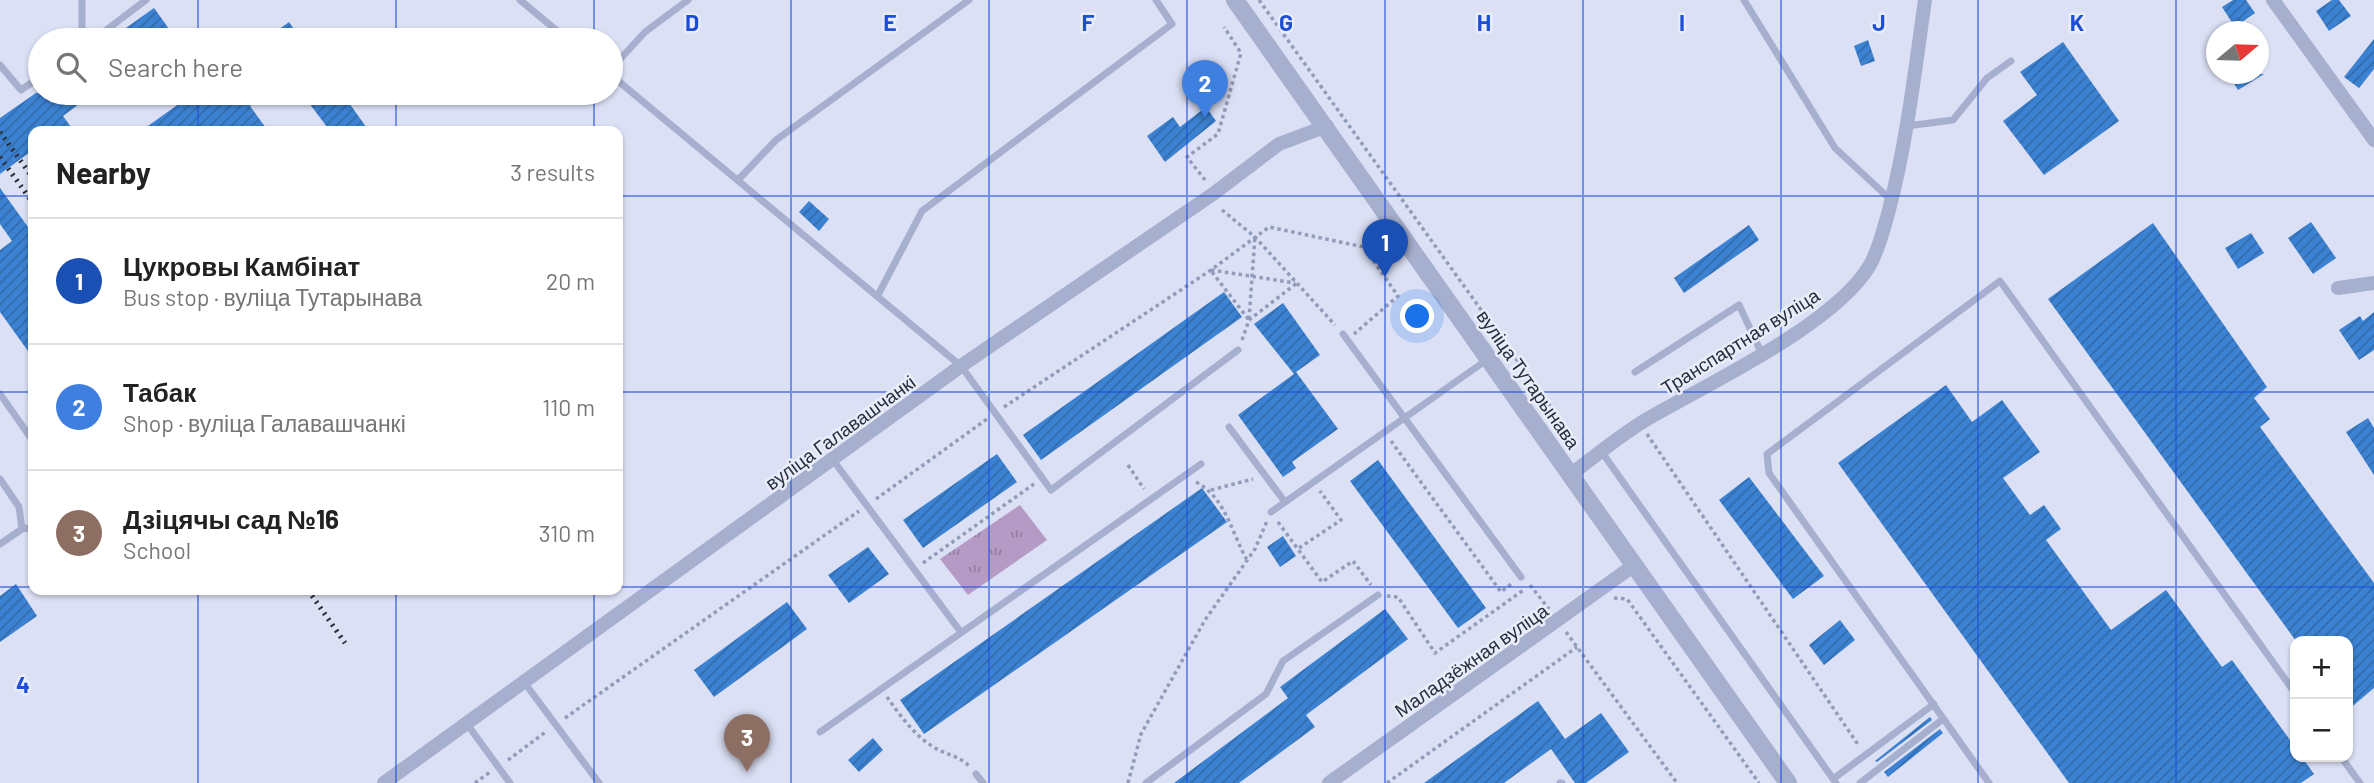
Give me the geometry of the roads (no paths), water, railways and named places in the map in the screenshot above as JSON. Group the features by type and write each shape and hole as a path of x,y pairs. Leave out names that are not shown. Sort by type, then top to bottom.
{"street":[{"name":"вуліца Тутарынава","path":"1235,0 1327,126 1633,566 1788,783"},
{"name":"Транспартная вуліца","path":"1570,475 1640,424 1762,354 1827,310 1858,283 1871,264 1891,200 1906,126 1925,0"},
{"path":"2273,0 2374,140"},
{"name":"вуліца Галавашчанкі","path":"384,783 961,366 1213,194 1279,144 1327,126"},
{"path":"2338,289 2374,284"},
{"name":"Маладзёжная вуліца","path":"1329,783 1555,617 1633,566"}],"lane":[{"path":"82,0 82,28"},
{"path":"109,28 146,0"},
{"path":"520,0 554,28"},
{"path":"623,56 645,32 688,0"},
{"path":"738,180 776,139 969,0"},
{"path":"878,295 922,211 1172,24 1156,0"},
{"path":"1744,0 1835,148 1891,200"},
{"path":"1906,126 1952,120 1987,78 2011,61"},
{"path":"0,65 2,64 21,90 28,85"},
{"path":"623,85 961,366 1051,490 1238,350"},
{"path":"1989,783 1769,473 1767,454 2000,281 2290,686"},
{"path":"1635,372 1739,305 1762,354"},
{"path":"1345,336 1521,576"},
{"path":"1271,512 1489,359"},
{"path":"0,394 28,435"},
{"path":"1229,427 1285,502"},
{"path":"1601,451 1834,781 1934,704"},
{"path":"833,460 960,631"},
{"path":"820,732 1201,464"},
{"path":"0,479 19,507 22,529"},
{"path":"0,544 28,528"},
{"path":"1146,783 1266,694 1283,661 1378,595"},
{"path":"524,682 598,783"},
{"path":"1860,783 1943,719"},
{"path":"467,724 510,783"},
{"path":"2345,762 2360,783"},
{"path":"976,774 983,783"}],"railway":[{"path":"0,132 28,171"},
{"path":"0,157 28,196"},
{"path":"311,595 345,643"}],"place":[{"name":"Табак","path":"1205,118"},
{"name":"Цукровы Камбінат","path":"1385,277"},
{"name":"Дзіцячы сад №16","path":"747,772"}]}
